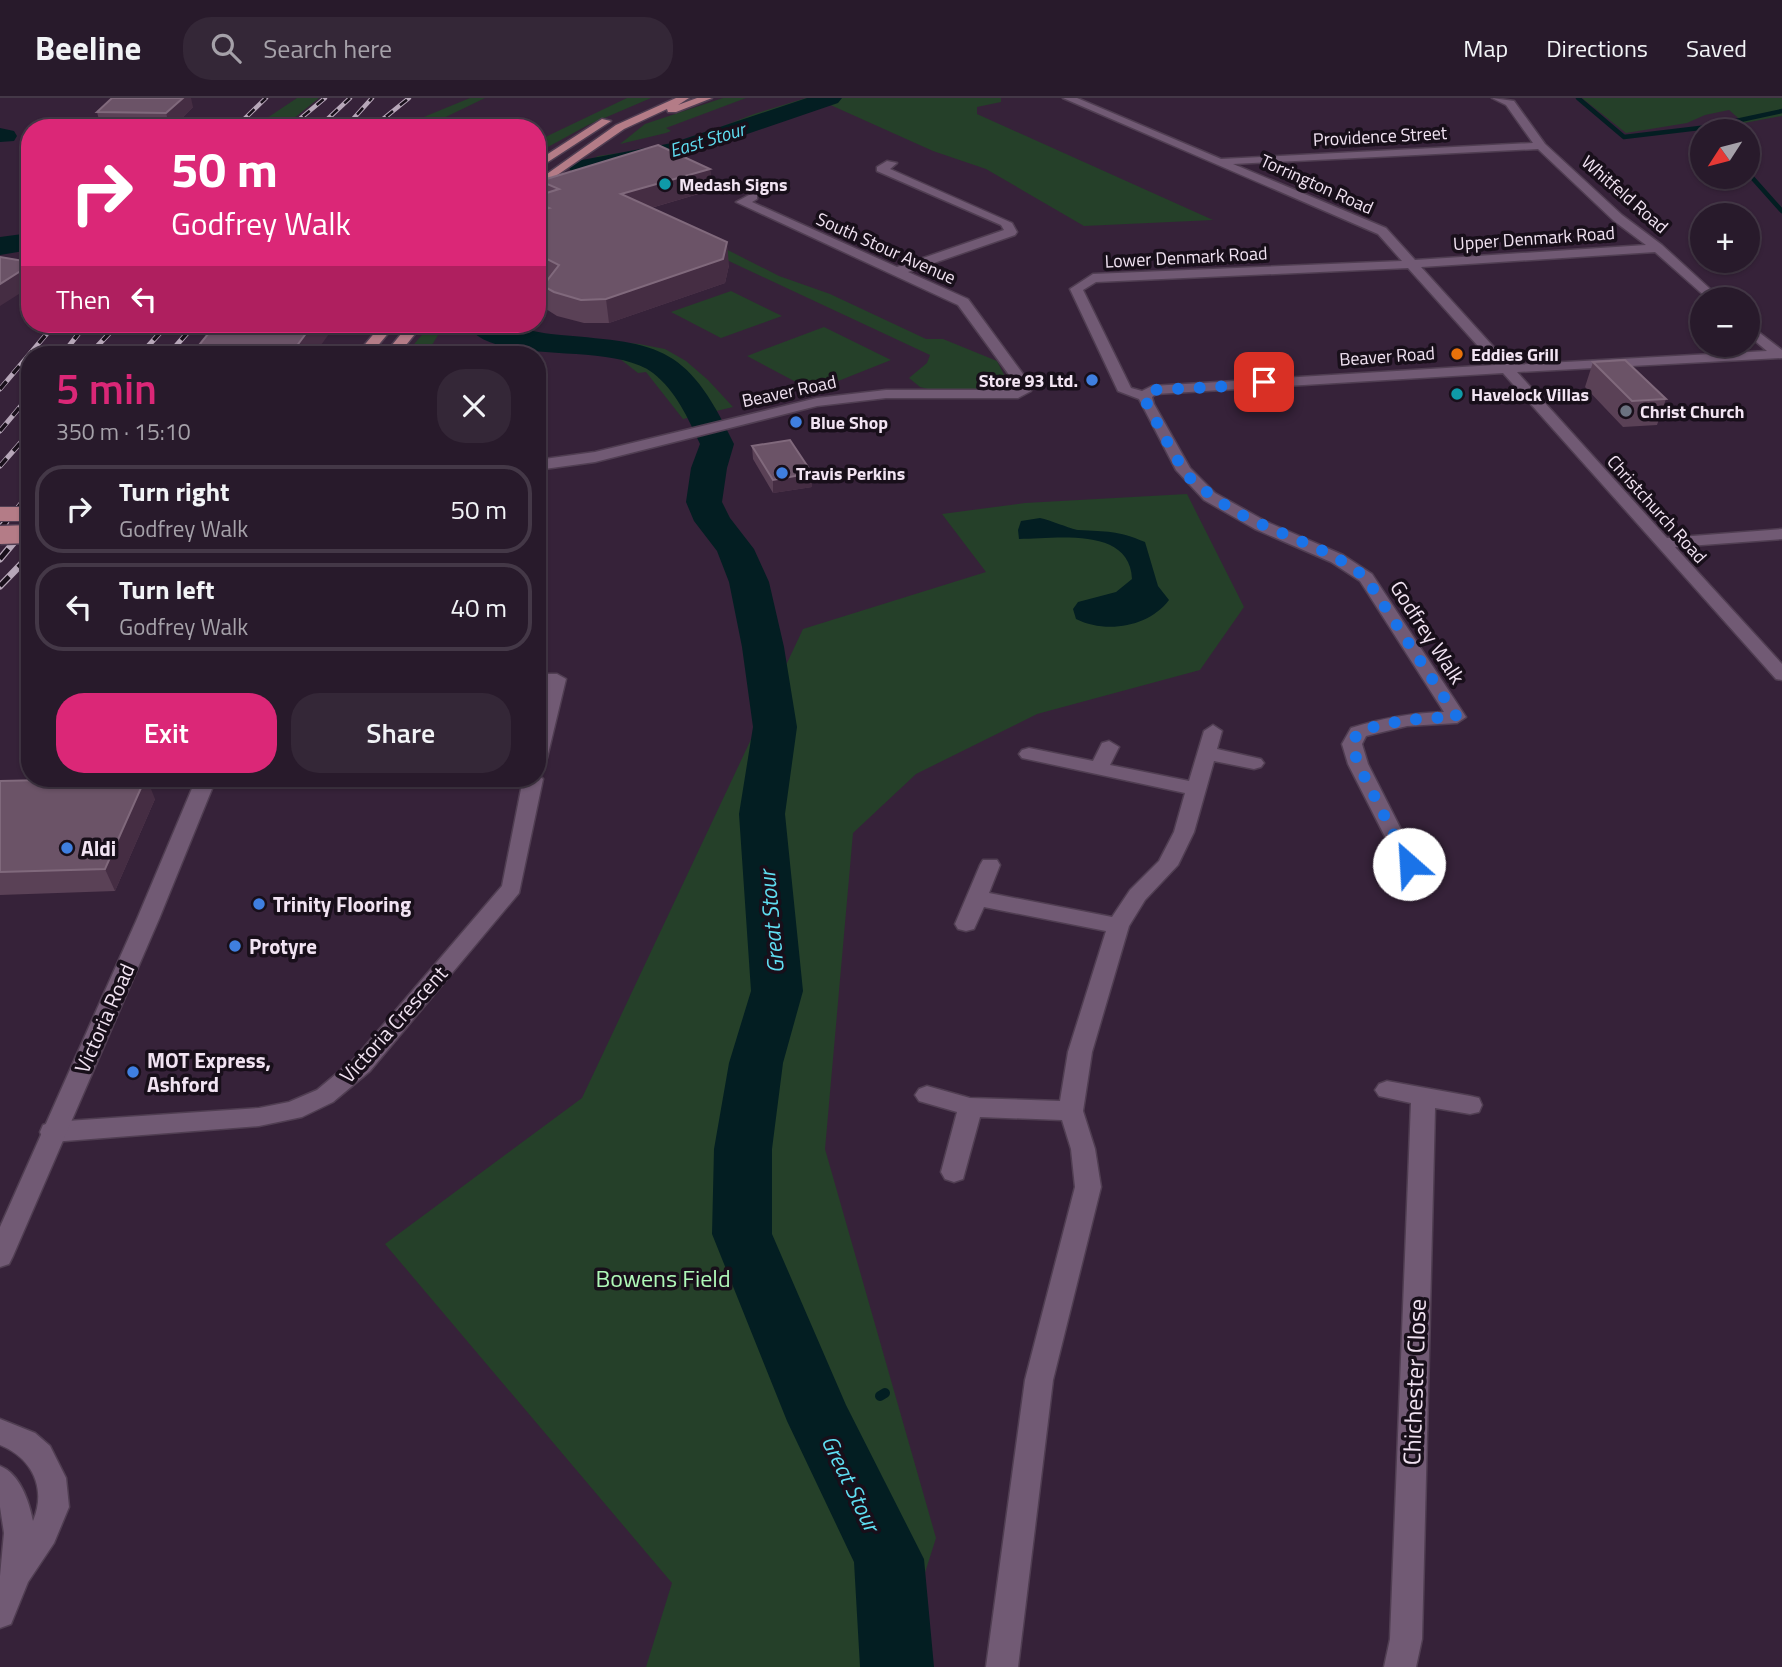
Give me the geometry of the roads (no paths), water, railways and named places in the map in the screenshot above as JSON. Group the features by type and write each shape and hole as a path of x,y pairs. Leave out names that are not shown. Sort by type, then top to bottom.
{"main road":[{"path":"546,160 612,118 659,98"},
{"path":"546,179 595,144 641,116 684,98"},
{"path":"595,144 707,98"},
{"path":"0,514 21,514"},
{"path":"0,535 21,534"}],"street":[{"name":"Torrington Road","path":"1068,98 1382,231 1504,368"},
{"name":"Whitfeld Road","path":"1497,98 1510,103 1541,146 1618,218 1658,248 1702,287"},
{"name":"Providence Street","path":"1221,161 1541,146"},
{"path":"891,163 881,169 1006,223 1011,232 899,271"},
{"name":"South Stour Avenue","path":"753,197 742,202 899,271 969,306 1024,384 1026,388 1022,392"},
{"name":"Upper Denmark Road","path":"1413,264 1658,248"},
{"name":"Lower Denmark Road","path":"1125,391 1076,289 1093,278 1413,264"},
{"path":"1760,338 1780,354"},
{"name":"Beaver Road","path":"1125,391 1145,396 1152,390 1780,354"},
{"name":"Christchurch Road","path":"1504,368 1782,675"},
{"name":"Beaver Road","path":"546,463 615,453 794,406 886,394 1022,392"},
{"name":"Godfrey Walk","path":"1145,396 1191,480 1225,506 1254,523 1330,554 1366,578 1457,717 1413,718 1381,723 1358,732 1352,744 1358,764 1409,864"},
{"path":"1661,543 1782,534"},
{"path":"546,679 557,679 546,722"},
{"path":"1002,1667 1039,1380 1088,1187 1083,1149 1071,1111 1080,1052 1118,926 1137,895 1168,865 1184,832 1210,742 1254,764"},
{"path":"1099,769 1109,747"},
{"path":"1029,754 1196,789"},
{"name":"Victoria Road","path":"0,1255 143,931 203,787"},
{"name":"Victoria Crescent","path":"52,1132 259,1117 293,1110 325,1096 362,1065 512,888 531,787"},
{"path":"966,924 989,866"},
{"path":"976,898 1118,926"},
{"path":"1387,1090 1470,1105"},
{"path":"927,1095 970,1107 1071,1111"},
{"name":"Chichester Close","path":"1400,1667 1406,1639 1423,1097"},
{"path":"954,1172 970,1107"},
{"path":"0,1432 24,1442 40,1455 51,1478 54,1507 43,1533 17,1572 0,1613"},
{"path":"0,1480 13,1502 21,1525 17,1572"}],"waterway":[{"name":"East Stour","path":"582,168 677,150 830,98"},
{"path":"1578,98 1624,137 1708,127 1782,111"},
{"name":"East Stour","path":"0,135 5,136"},
{"path":"1760,186 1782,211"},
{"name":"Great Stour","path":"0,246 21,242"},
{"name":"Great Stour","path":"499,333 547,343 617,348 653,359 665,367 687,390 704,416 717,444 709,468 704,502 713,521 735,549 749,582 763,647 775,727 762,814 777,991 756,1063 743,1149 742,1234 820,1421 889,1559 897,1667"},
{"path":"880,1396 885,1393"},
{"path":"820,1421 836,1414"}],"railway":[{"path":"244,119 266,98"},
{"path":"300,119 325,98"},
{"path":"328,119 350,98"},
{"path":"353,119 372,98"},
{"path":"383,119 409,98"},
{"path":"36,346 47,333"},
{"path":"69,346 79,333"},
{"path":"97,346 110,333"},
{"path":"148,346 160,333"},
{"path":"176,346 187,333"},
{"path":"0,389 21,364"},
{"path":"0,431 21,406"},
{"path":"0,466 21,442"},
{"path":"4,525 21,503"},
{"path":"0,529 5,523"},
{"path":"0,559 21,534"},
{"path":"0,586 21,564"}],"place":[{"name":"Medash Signs","path":"665,184"},
{"name":"Eddies Grill","path":"1457,354"},
{"name":"Store 93 Ltd.","path":"1092,380"},
{"name":"Havelock Villas","path":"1457,394"},
{"name":"Christ Church","path":"1626,411"},
{"name":"Blue Shop","path":"796,422"},
{"name":"Travis Perkins","path":"782,473"},
{"name":"Aldi","path":"67,848"},
{"name":"Trinity Flooring","path":"259,904"},
{"name":"Protyre","path":"235,946"},
{"name":"MOT Express, Ashford","path":"133,1072"}],"park label":[{"name":"Bowens Field","path":"663,1278"}]}
